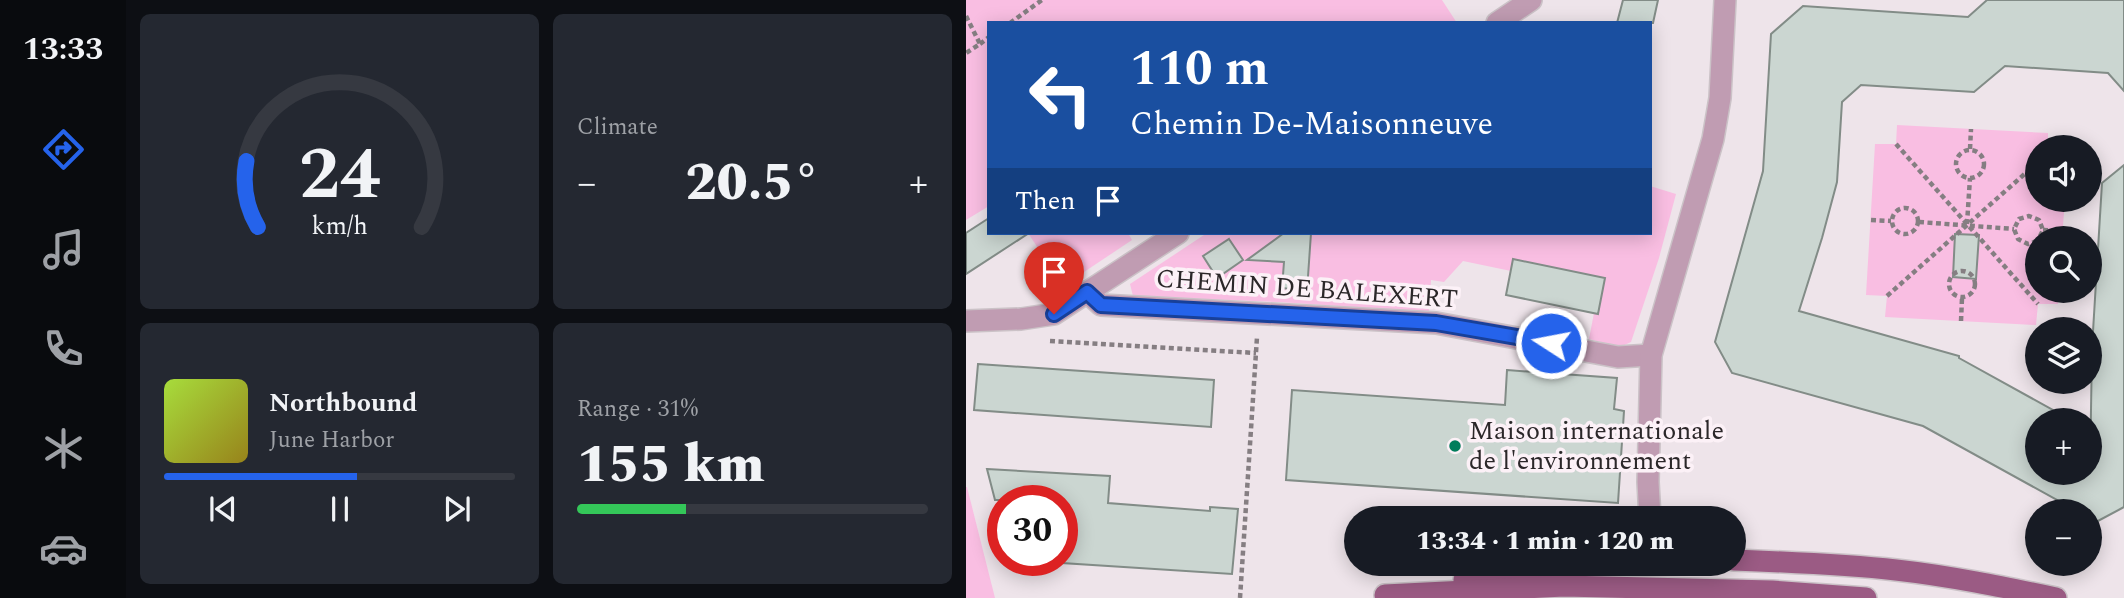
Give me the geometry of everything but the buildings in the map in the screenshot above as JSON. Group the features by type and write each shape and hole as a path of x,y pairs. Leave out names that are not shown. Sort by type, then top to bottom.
{"main road":[{"path":"1746,560 1896,570 1955,578 2056,598"},
{"path":"1376,597 1488,576"},
{"path":"1376,597 1564,586 1806,593 1866,598"},
{"path":"1647,598 1714,590"}],"street":[{"path":"1500,21 1531,0"},
{"path":"1649,506 1651,355 1713,139 1720,98 1725,0"},
{"path":"966,321 1021,319 1054,314 1175,235"},
{"name":"CHEMIN DE BALEXERT","path":"1087,292 1101,305 1436,323 1619,357 1651,355"}],"path":[{"path":"1013,21 1042,0"},
{"path":"966,16 979,44"},
{"path":"966,54 987,38"},
{"path":"1970,149 1971,129"},
{"path":"1896,144 2038,304"},
{"path":"1970,149 1980,154 1984,164 1980,174 1969,178 1960,173 1956,163 1960,153 1970,149"},
{"path":"1887,296 2025,174"},
{"path":"1967,225 1969,178"},
{"path":"1906,207 1916,212 1920,222 1915,232 1905,236 1895,231 1891,221 1896,211 1906,207"},
{"path":"2025,242 2018,239 2014,229 2019,219 2029,216 2039,220 2041,226"},
{"path":"1871,220 1891,221"},
{"path":"1920,222 2014,229"},
{"path":"1963,270 1973,275 1976,285 1972,295 1962,298 1952,294 1948,284 1953,274 1963,270"},
{"path":"1961,321 1962,298"},
{"path":"1240,598 1257,332"},
{"path":"1041,340 1256,353"}],"shaded area":[{"path":"966,0 1442,0 1456,21 987,21 987,207 966,220"},
{"path":"1897,125 2048,133 2025,135 2025,212 2064,212 2063,226 2025,226 2025,303 2058,304 2038,304 2037,317 2025,317 2025,324 1885,317 1887,296 1866,295 1875,144 1896,144"},
{"path":"1652,187 1676,194 1659,258 1631,342 1620,347 1589,339 1594,313 1598,314 1605,278 1514,259 1511,271 1463,261 1444,282 1431,280 1429,312 1133,296 1130,284 1204,235 1652,235"},
{"path":"1029,235 1129,235 1132,240 1063,286"},
{"path":"967,487 987,566 987,576 989,576 995,598 966,598"}],"place":[{"name":"Maison internationale de l'environnement","path":"1455,446"}],"route":[{"path":"1054,314 1087,292 1101,305 1452,324 1551,343"}]}
